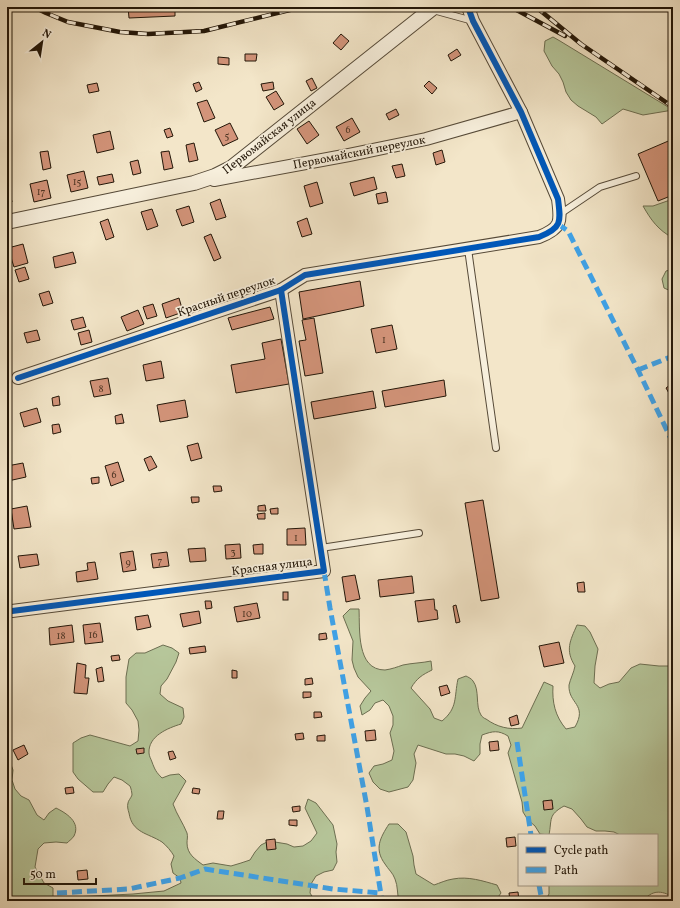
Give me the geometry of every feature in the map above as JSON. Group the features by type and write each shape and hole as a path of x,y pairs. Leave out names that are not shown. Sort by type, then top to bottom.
{"street":[{"path":"468,7 473,21 521,112 558,199 559,219"},
{"name":"Первомайская улица","path":"7,222 194,183 215,176 231,168 432,8"},
{"name":"Первомайский переулок","path":"194,183 349,155 426,139 521,112"},
{"name":"Красный переулок","path":"18,378 281,290 305,275 539,237 555,230 559,219"},
{"name":"Красная улица","path":"12,611 324,571 281,290"}],"lane":[{"path":"432,8 473,21"},
{"path":"559,219 600,188 636,176"},
{"path":"468,249 496,448"},
{"path":"321,548 419,534"}],"green space":[{"path":"553,37 673,110 643,115 623,109 602,124 596,117 571,100 566,92 559,74 552,66 544,51 545,41"},
{"path":"673,199 673,238 663,232 655,224 643,206 653,206"},
{"path":"673,269 673,292 664,288 662,279 666,271"},
{"path":"350,609 359,609 360,637 364,656 369,663 376,668 385,670 403,665 431,661 432,670 420,677 411,688 430,709 434,718 442,721 453,707 458,679 466,676 472,680 475,685 478,707 481,715 494,724 508,728 522,728 544,682 553,686 555,709 562,724 566,729 575,727 579,709 571,696 570,691 569,685 575,666 569,650 577,625 585,626 590,632 598,649 594,683 600,688 619,682 631,668 640,664 668,666 673,664 673,897 665,893 657,892 646,897 643,901 545,901 549,894 549,886 658,886 658,834 618,834 614,832 596,831 587,827 572,809 564,806 553,815 549,834 540,834 523,812 522,802 508,753 511,745 508,736 501,733 492,732 482,735 480,754 474,761 464,756 446,754 418,745 414,754 416,763 413,780 408,787 389,792 380,789 373,782 369,773 374,766 392,760 394,751 390,733 393,725 393,716 389,706 383,700 375,703 370,710 362,715 360,706 371,691 358,677 354,668 352,660 353,641 343,616"},
{"path":"163,645 172,648 179,653 167,679 161,686 160,694 168,701 183,708 184,717 181,724 165,730 155,737 150,747 149,754 155,769 162,778 179,774 186,781 173,804 187,833 188,850 194,858 203,865 213,863 231,866 250,860 261,845 269,841 287,844 294,847 303,846 311,841 317,833 305,808 308,799 316,803 333,825 337,844 337,862 333,870 316,876 311,884 310,893 315,901 7,901 7,754 13,770 12,780 15,789 21,796 29,800 37,815 44,820 49,813 56,808 68,815 76,826 74,836 67,843 44,843 38,849 35,867 44,883 53,888 53,898 164,891 181,883 180,878 173,873 171,864 174,856 166,845 141,832 133,825 128,807 128,802 132,795 130,786 122,780 114,777 103,792 93,792 78,779 73,772 73,743 81,738 90,735 130,746 138,741 138,721 126,703 126,677 129,659 136,653 145,653"},
{"path":"389,824 398,824 406,832 413,856 416,874 434,885 459,878 481,881 497,885 501,893 496,900 399,901 397,884 393,875 382,859 379,848 383,834"}],"building":[{"path":"128,7 175,7 175,16 129,18"},
{"path":"341,34 349,41 341,50 333,43"},
{"path":"457,49 461,55 451,61 448,55"},
{"path":"245,54 257,54 256,61 245,61"},
{"path":"218,57 229,58 229,65 218,64"},
{"path":"312,78 317,88 311,91 306,81"},
{"path":"429,81 437,88 432,94 424,86"},
{"path":"199,82 202,89 196,92 193,84"},
{"path":"273,82 274,89 263,91 261,84"},
{"path":"97,83 99,91 89,93 87,85"},
{"path":"276,91 284,104 274,110 266,97"},
{"path":"207,100 215,118 204,122 197,103"},
{"path":"396,109 399,115 389,120 386,114"},
{"path":"352,118 360,132 344,141 336,127"},
{"path":"309,121 319,135 307,144 297,129"},
{"path":"230,123 238,139 223,146 215,130"},
{"path":"170,128 173,136 167,138 164,130"},
{"path":"110,131 114,149 97,153 93,135"},
{"path":"673,139 673,195 658,201 638,154"},
{"path":"194,143 198,160 189,162 186,145"},
{"path":"442,150 445,162 436,165 433,153"},
{"path":"48,151 51,168 43,170 40,152"},
{"path":"169,151 173,168 164,170 161,152"},
{"path":"138,160 141,173 133,175 130,162"},
{"path":"402,164 405,176 396,178 392,166"},
{"path":"84,171 88,188 71,192 67,175"},
{"path":"112,174 114,182 99,185 97,177"},
{"path":"374,177 377,189 354,196 350,183"},
{"path":"47,180 51,198 34,202 30,184"},
{"path":"317,182 323,203 310,207 304,186"},
{"path":"7,184 12,202 7,203"},
{"path":"386,192 388,202 378,204 376,194"},
{"path":"220,199 226,217 216,220 210,203"},
{"path":"189,206 194,222 182,226 176,210"},
{"path":"152,209 158,226 147,230 141,212"},
{"path":"307,218 312,234 302,237 297,222"},
{"path":"108,219 114,237 106,240 100,222"},
{"path":"211,234 221,258 214,261 204,237"},
{"path":"23,244 28,263 14,267 8,248"},
{"path":"73,252 76,263 55,268 53,257"},
{"path":"25,267 29,279 19,282 15,270"},
{"path":"360,281 364,306 303,319 299,292"},
{"path":"49,291 53,303 43,306 39,294"},
{"path":"179,298 183,312 166,318 162,304"},
{"path":"153,304 157,316 147,319 143,307"},
{"path":"270,307 274,319 232,330 228,318"},
{"path":"138,310 144,324 127,331 121,317"},
{"path":"83,317 86,327 74,330 71,320"},
{"path":"314,318 323,373 305,376 299,341 306,340 302,320"},
{"path":"392,325 397,349 376,353 371,329"},
{"path":"37,330 40,340 27,343 24,333"},
{"path":"89,330 92,342 81,345 78,333"},
{"path":"281,339 289,384 236,393 231,365 265,359 262,343"},
{"path":"161,361 164,378 146,381 143,365"},
{"path":"108,378 111,394 94,397 90,381"},
{"path":"444,380 446,396 385,407 382,391"},
{"path":"670,385 673,390 673,394 670,395 666,388"},
{"path":"373,391 376,408 314,419 311,402"},
{"path":"59,396 60,405 53,406 52,398"},
{"path":"185,400 188,417 160,422 157,405"},
{"path":"37,408 41,422 24,427 20,413"},
{"path":"122,414 124,423 116,424 115,416"},
{"path":"59,424 61,432 53,434 52,425"},
{"path":"198,443 202,458 191,461 187,446"},
{"path":"151,456 157,467 149,471 144,459"},
{"path":"118,462 124,481 111,486 105,466"},
{"path":"23,463 26,477 8,481 7,466"},
{"path":"99,477 99,483 92,484 91,478"},
{"path":"213,486 221,486 222,491 214,492"},
{"path":"191,497 199,497 199,502 192,503"},
{"path":"483,500 499,598 481,601 465,503"},
{"path":"265,505 266,511 258,511 258,506"},
{"path":"27,506 31,527 14,529 11,509"},
{"path":"278,508 278,514 271,514 270,509"},
{"path":"265,513 265,519 258,519 257,514"},
{"path":"305,528 306,545 287,545 287,529"},
{"path":"240,544 241,558 226,559 225,545"},
{"path":"263,544 263,554 254,554 253,545"},
{"path":"205,548 206,561 190,562 188,549"},
{"path":"133,551 136,570 123,572 120,553"},
{"path":"167,552 169,566 153,568 151,554"},
{"path":"37,554 39,565 20,568 18,556"},
{"path":"95,562 98,579 77,582 76,572 88,570 87,563"},
{"path":"355,575 360,599 346,602 342,577"},
{"path":"412,576 414,593 380,597 378,580"},
{"path":"584,582 585,592 578,592 577,583"},
{"path":"283,592 288,592 288,600 283,600"},
{"path":"434,599 438,619 418,622 415,601"},
{"path":"205,601 211,601 212,608 206,609"},
{"path":"257,603 260,618 237,622 234,607"},
{"path":"456,605 460,622 456,623 453,606"},
{"path":"199,611 201,623 183,627 180,614"},
{"path":"148,615 151,627 137,630 135,617"},
{"path":"100,623 103,642 85,644 83,625"},
{"path":"72,625 74,642 50,645 49,628"},
{"path":"326,633 327,639 319,640 319,634"},
{"path":"559,642 564,663 544,667 539,646"},
{"path":"205,646 206,652 190,654 189,648"},
{"path":"119,655 120,660 112,661 111,656"},
{"path":"77,663 86,665 85,678 89,678 87,694 74,693"},
{"path":"102,667 104,681 98,682 96,669"},
{"path":"232,670 237,671 237,678 232,678"},
{"path":"312,678 313,684 305,685 305,679"},
{"path":"447,685 450,693 441,696 439,687"},
{"path":"303,692 311,692 311,697 303,698"},
{"path":"314,712 321,712 322,717 314,718"},
{"path":"517,715 519,724 511,726 509,718"},
{"path":"375,730 376,740 366,741 365,731"},
{"path":"303,733 304,739 296,740 295,734"},
{"path":"325,735 325,741 317,741 317,736"},
{"path":"498,741 499,750 490,751 489,742"},
{"path":"24,745 28,754 18,760 13,750"},
{"path":"144,748 144,753 137,754 136,749"},
{"path":"173,751 176,758 170,760 168,752"},
{"path":"73,787 74,793 66,794 65,788"},
{"path":"193,788 200,789 199,794 192,793"},
{"path":"552,800 553,809 544,810 543,801"},
{"path":"300,806 300,811 293,812 292,807"},
{"path":"218,811 224,811 223,819 217,819"},
{"path":"289,820 297,820 297,826 289,825"},
{"path":"515,837 516,846 507,847 506,838"},
{"path":"275,839 276,849 267,850 266,840"},
{"path":"87,870 88,879 78,880 77,871"},
{"path":"518,892 519,901 510,901 509,893"}],"railway":[{"path":"34,7 68,22 120,32 148,34 204,31 302,7"},
{"path":"511,7 565,36"},
{"path":"536,7 581,44 673,107"}],"marked path":[{"path":"558,224 568,231 673,443"},
{"path":"638,370 673,356"},
{"path":"324,571 367,807 382,901"},
{"path":"517,742 531,834"},
{"path":"57,893 129,889 180,878 205,869 333,889 381,893"},
{"path":"539,886 542,901"}],"cycle path":[{"path":"18,378 281,290 305,275 539,237 547,234 556,227 560,213 558,199 521,112 473,21 468,7"},
{"path":"12,611 324,571 281,290"}]}
